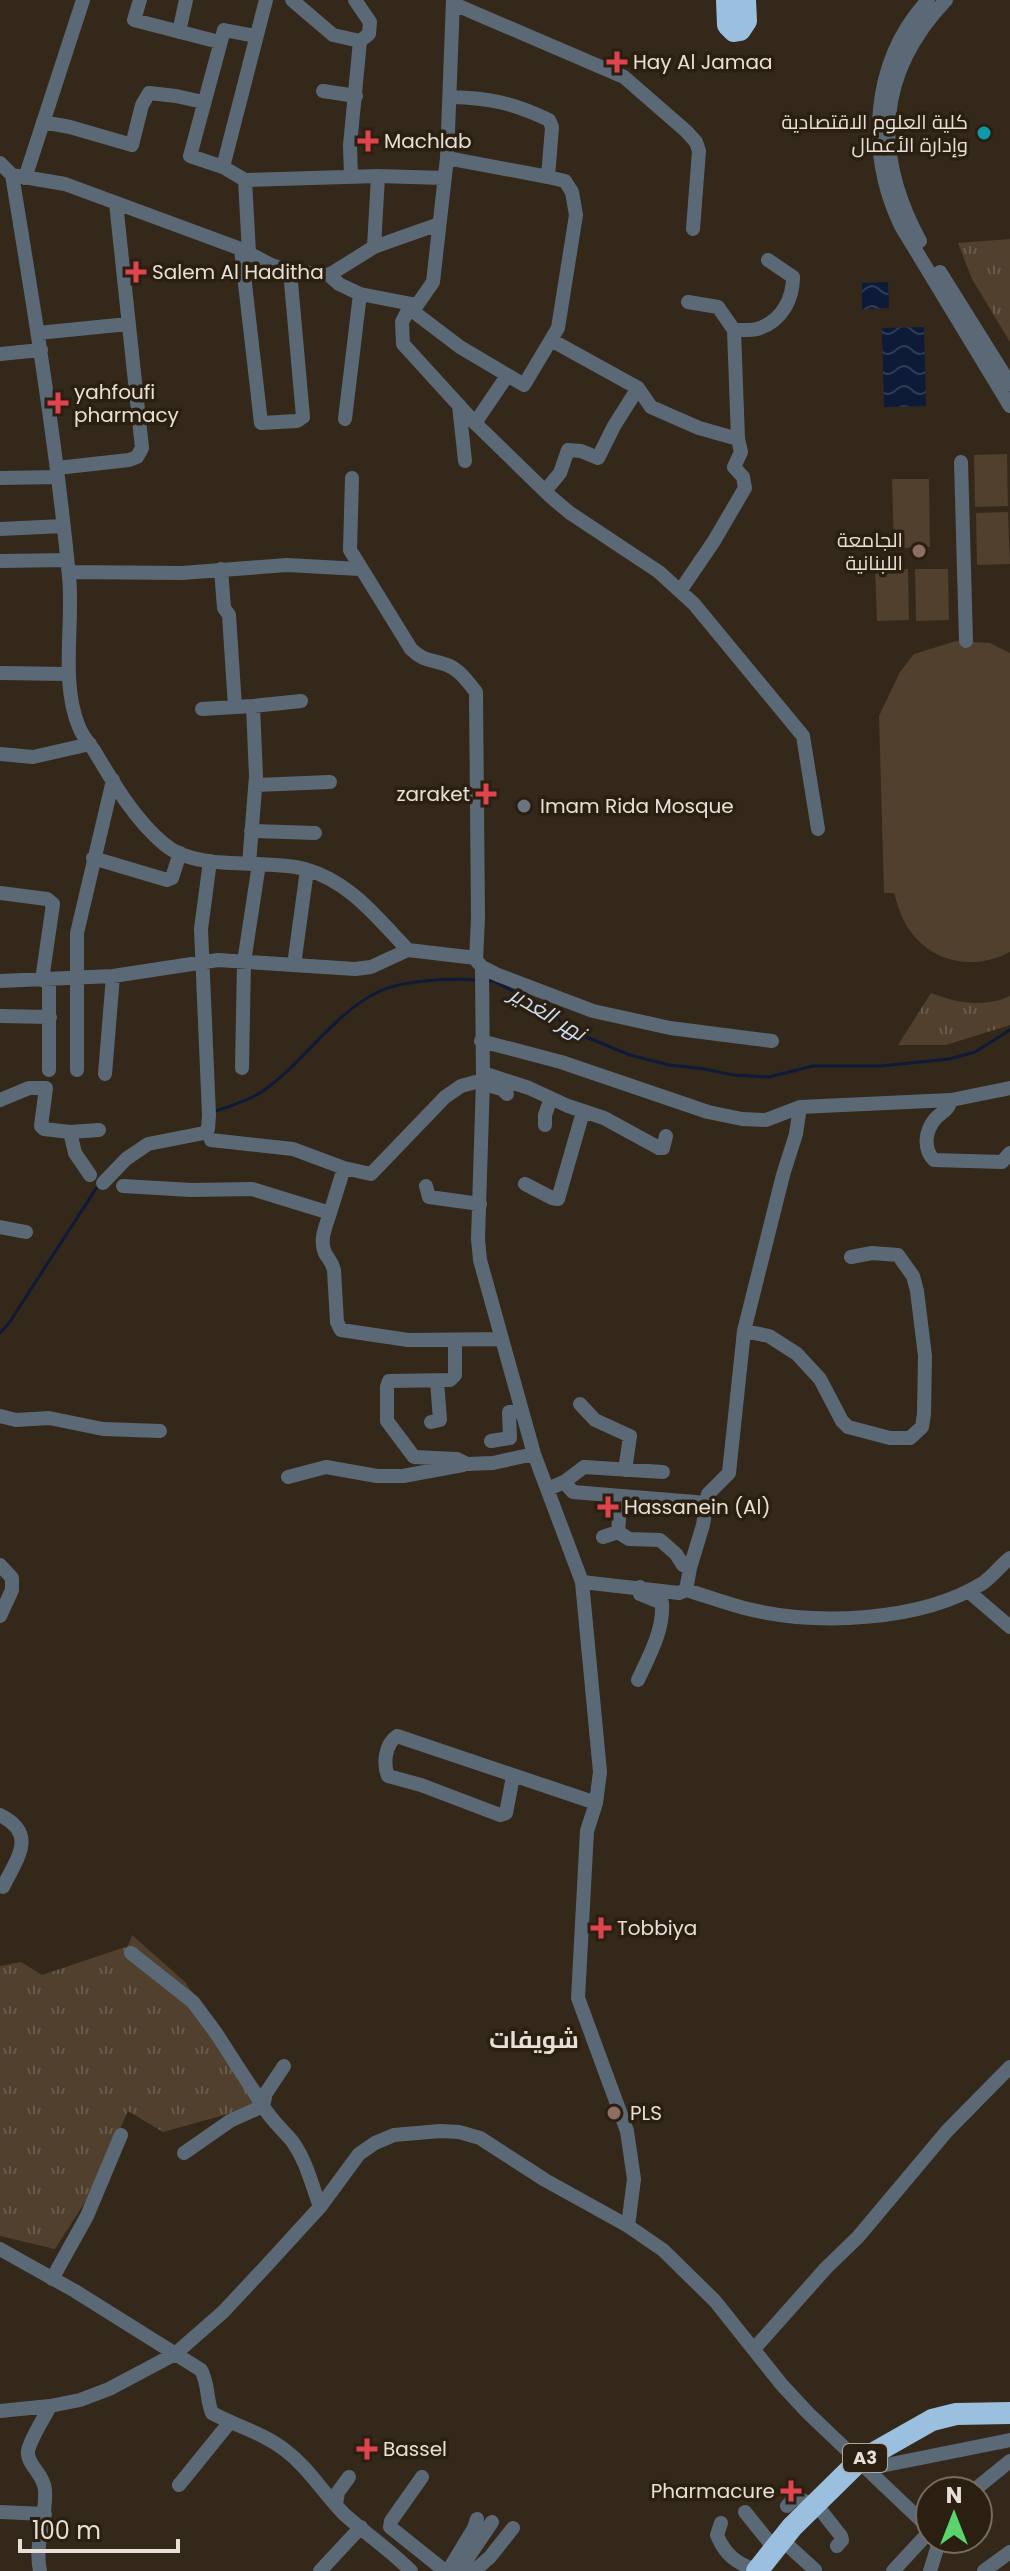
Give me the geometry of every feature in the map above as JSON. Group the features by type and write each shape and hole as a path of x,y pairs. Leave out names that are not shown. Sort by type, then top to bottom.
{"highway":[{"path":"727,0 728,25 734,31 745,24 745,0"},
{"name":"A3","path":"757,2571 814,2504 858,2462 932,2420 956,2414 1010,2413"}],"street":[{"path":"83,0 43,122 19,176 68,566 69,674 79,727 113,780 136,813 164,844 180,853 210,861 307,870 340,884 365,903 408,950 480,970 593,1011 670,1028 772,1041"},
{"path":"140,0 134,20 219,42"},
{"path":"179,32 186,0"},
{"path":"223,167 266,0"},
{"path":"292,0 333,35 360,41"},
{"path":"351,177 350,145 360,41 369,34 370,22 355,0"},
{"path":"910,36 928,0"},
{"path":"946,0 891,59 881,94 878,133 884,177 893,208 1010,384"},
{"path":"693,229 699,151 686,131 624,77 454,2 447,158 433,282 402,322 403,344 475,423 545,491 570,513 659,572 694,604 803,736 818,829"},
{"path":"255,36 224,30 190,156 223,167 245,180 378,176 444,178"},
{"path":"323,91 356,96"},
{"path":"43,122 132,145 142,105 149,93 203,102"},
{"path":"451,97 480,98 518,105 549,120 552,127 548,177"},
{"path":"0,163 19,176 65,184 245,251 271,265 290,271 329,275 339,284 360,294 414,307 460,347 524,385 558,328 576,215 569,187 565,181 447,158"},
{"path":"374,247 378,176"},
{"path":"245,180 245,251 261,423 297,421 303,417 290,271"},
{"path":"0,478 57,473 129,460 137,457 142,448 116,203"},
{"path":"329,275 374,247 439,224"},
{"path":"734,330 760,328 784,312 793,294 793,277 768,260"},
{"path":"929,264 1010,406"},
{"path":"345,419 360,294"},
{"path":"680,591 745,488 743,477 734,467 741,452 734,330 718,307 688,302"},
{"path":"38,333 128,324"},
{"path":"551,340 638,388 651,407 699,428 738,439"},
{"path":"0,354 41,350"},
{"path":"475,423 507,376"},
{"path":"545,491 560,473 568,450 573,448 598,458 638,388"},
{"path":"459,405 465,461"},
{"path":"961,462 966,641"},
{"path":"352,478 350,550 360,569 411,649 420,658 450,665 476,692 483,1079 480,1260 534,1454 582,1582 600,1772 596,1803 587,1831 578,1998 627,2131 634,2179 628,2226"},
{"path":"0,529 63,526"},
{"path":"0,561 182,573 287,565 360,569"},
{"path":"221,569 224,608 229,615 235,707"},
{"path":"0,673 69,674"},
{"path":"202,709 301,701"},
{"path":"242,1068 244,962 254,864 251,831 256,785 253,706"},
{"path":"0,754 33,757 90,744"},
{"path":"77,1070 77,933 113,780"},
{"path":"256,785 330,782"},
{"path":"251,831 315,833"},
{"path":"93,858 167,880 172,878 180,853"},
{"path":"103,1183 126,1159 148,1144 204,1133 208,1129 201,929 210,861"},
{"path":"294,965 307,870"},
{"path":"0,893 47,899 53,904 46,980 50,1017 49,1070"},
{"path":"0,981 113,976 202,962 342,969 371,967 408,950"},
{"path":"105,1074 113,976"},
{"path":"0,1016 50,1017"},
{"path":"481,1041 561,1062 708,1112 742,1119 766,1120 800,1107 951,1100 1010,1088"},
{"path":"483,1079 507,1094"},
{"path":"211,1140 293,1149 344,1168 371,1174 445,1097 461,1086 483,1079 529,1088 604,1118 659,1148 663,1148 666,1136"},
{"path":"0,1100 29,1088 44,1086 47,1091 41,1126 44,1129 70,1132 99,1130"},
{"path":"545,1125 551,1098"},
{"path":"951,1100 948,1110 934,1120 925,1146 934,1160 1002,1162 1010,1153"},
{"path":"686,1590 708,1494 729,1473 744,1331 796,1134 800,1107"},
{"path":"525,1184 558,1199 583,1112"},
{"path":"70,1132 75,1153 90,1175"},
{"path":"344,1168 322,1239 325,1254 332,1261 334,1270 337,1322 341,1330 408,1340 502,1339"},
{"path":"123,1186 191,1190 252,1189 330,1213"},
{"path":"426,1186 429,1197 480,1204"},
{"path":"0,1227 26,1232"},
{"path":"744,1331 769,1336 797,1354 820,1379 848,1427 890,1438 905,1439 916,1434 922,1427 926,1386 925,1356 913,1276 898,1255 872,1253 851,1257"},
{"path":"455,1341 455,1375 450,1380 389,1381 387,1421 414,1457 457,1459 467,1464"},
{"path":"431,1422 440,1420 437,1381"},
{"path":"580,1404 595,1420 630,1436 625,1470"},
{"path":"491,1441 510,1438 509,1412 522,1411"},
{"path":"0,1416 16,1420 49,1418 103,1429 160,1431"},
{"path":"288,1477 326,1467 377,1476 403,1476 534,1454"},
{"path":"548,1489 584,1467 663,1472"},
{"path":"564,1482 573,1492 707,1503"},
{"path":"621,1496 610,1535 660,1540 683,1565 690,1568"},
{"path":"582,1582 679,1593 686,1590 788,1616 861,1617 915,1610 968,1591 986,1580 1010,1558"},
{"path":"0,1565 12,1578 12,1590 0,1616"},
{"path":"638,1680 656,1639 662,1611 662,1603 640,1594 640,1587"},
{"path":"968,1591 1010,1627"},
{"path":"513,1777 506,1813 500,1815 388,1776 385,1762 391,1740 397,1736 596,1803"},
{"path":"0,1815 15,1823 22,1839 21,1849 3,1887"},
{"path":"131,1953 193,2002 269,2117 291,2140 303,2161 320,2207"},
{"path":"263,2106 266,2093 284,2066"},
{"path":"754,2349 868,2226 947,2131 1010,2067"},
{"path":"184,2153 230,2121 263,2106"},
{"path":"0,2411 80,2400 109,2389 175,2354 223,2312 320,2207 359,2154 394,2135 459,2132 480,2138 663,2250 715,2301 782,2385 914,2515"},
{"path":"52,2279 87,2216 121,2135"},
{"path":"0,2249 201,2370 206,2379 212,2413 269,2439 285,2450 336,2504 411,2571"},
{"path":"40,2571 37,2557 45,2514 44,2480 29,2460 28,2450 50,2406"},
{"path":"179,2485 230,2422"},
{"path":"858,2462 876,2467 1010,2440"},
{"path":"993,2475 1010,2461"},
{"path":"336,2504 338,2492 349,2477"},
{"path":"422,2477 390,2527 446,2571 477,2519"},
{"path":"787,2506 796,2497 814,2504 841,2536 842,2540 837,2546"},
{"path":"0,2512 45,2514"},
{"path":"745,2512 778,2544 815,2570"},
{"path":"459,2571 492,2522"},
{"path":"721,2523 717,2535 728,2554 738,2564 757,2571"},
{"path":"320,2571 361,2527"},
{"path":"474,2571 490,2557 513,2528"},
{"path":"893,2571 914,2548"},
{"path":"984,2571 1010,2552"}],"green space":[{"path":"1010,239 1010,342 972,279 958,243"},
{"path":"1007,454 1008,506 975,507 974,455"},
{"path":"892,479 929,479 930,547 894,548"},
{"path":"1008,512 1010,564 977,565 976,513"},
{"path":"875,569 908,569 909,620 877,621"},
{"path":"915,569 948,569 949,620 916,621"},
{"path":"956,641 990,643 1010,653 1010,952 995,958 966,962 938,955 925,947 905,923 894,893 884,893 879,716 900,672 914,654"},
{"path":"931,993 970,1003 991,1002 1010,996 1010,1025 946,1045 898,1045"},
{"path":"132,1935 185,1982 271,2102 163,2132 128,2111 94,2188 55,2249 0,2236 0,1966 21,1962 42,1975 128,1946"}],"water":[{"path":"888,282 889,308 862,309 862,283"},
{"path":"924,327 926,406 884,407 882,328"}],"waterway":[{"name":"نهر الغدير","path":"212,1112 263,1091 348,1012 380,991 428,981 477,980"},
{"name":"نهر الغدير","path":"485,981 494,981 537,1004 569,1030 630,1055 733,1075 769,1077 813,1066 881,1066 949,1059 975,1052 1010,1030"},
{"name":"نهر الغدير","path":"0,1333 99,1184"}],"place":[{"name":"Hay Al Jamaa","path":"617,62"},
{"name":"كلية العلوم الاقتصادية وإدارة الأعمال","path":"984,133"},
{"name":"Machlab","path":"368,141"},
{"name":"Salem Al Haditha","path":"136,272"},
{"name":"yahfoufi pharmacy","path":"58,403"},
{"name":"الجامعة اللبنانية","path":"919,551"},
{"name":"zaraket","path":"486,794"},
{"name":"Imam Rida Mosque","path":"524,806"},
{"name":"Hassanein (Al)","path":"608,1507"},
{"name":"Tobbiya","path":"601,1928"},
{"name":"PLS","path":"614,2113"},
{"name":"Bassel","path":"367,2449"},
{"name":"Pharmacure","path":"791,2491"}],"district":[{"name":"شويفات","path":"534,2040"}]}
